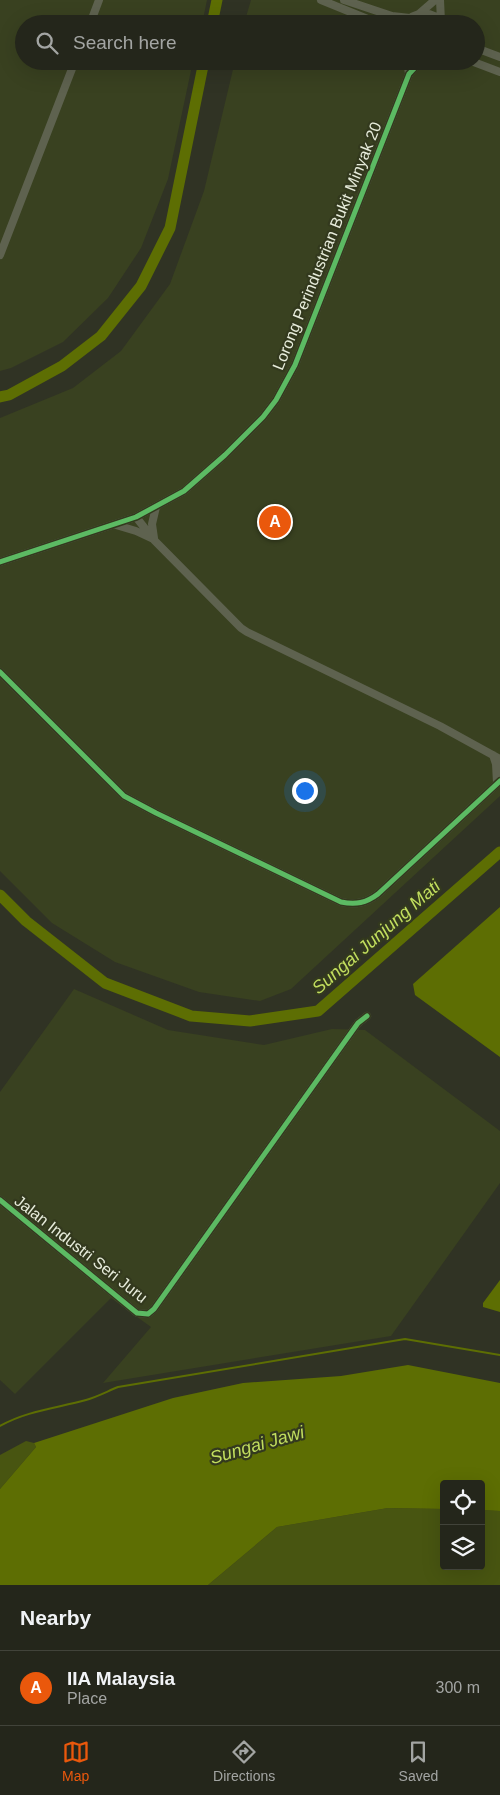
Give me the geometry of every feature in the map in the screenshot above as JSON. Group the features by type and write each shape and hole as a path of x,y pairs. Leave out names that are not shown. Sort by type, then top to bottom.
{"street":[{"path":"93,15 99,0"},
{"path":"321,0 358,15"},
{"path":"344,0 389,15"},
{"path":"417,15 435,0"},
{"path":"440,0 441,15"},
{"path":"420,13 433,15"},
{"path":"485,51 500,57"},
{"path":"485,66 500,72"},
{"path":"0,254 72,70"},
{"path":"408,70 409,74"},
{"path":"409,74 413,70"},
{"name":"Lorong Perindustrian Bukit Minyak 20","path":"0,562 116,525 156,507 184,491 248,433 276,400 295,364 409,74"},
{"path":"154,540 152,524 156,507"},
{"path":"0,672 124,796 341,902 361,903 378,894 499,782 496,764 498,756 240,628 154,540 136,517"},
{"path":"116,525 136,531 154,540"},
{"name":"Jalan Industri Seri Juru","path":"0,1200 137,1313 148,1314 160,1302 358,1023 367,1016"}],"shaded area":[{"path":"0,0 207,0 204,15 15,15 15,70 191,70 168,179 141,248 108,298 63,342 11,368 0,371"},
{"path":"251,0 500,0 500,796 291,989 260,1001 199,992 115,962 52,923 0,871 0,418 73,388 121,351 170,284 204,191 233,70 485,70 485,15 247,15"},
{"path":"74,989 168,1030 264,1045 332,1029 365,1030 500,1131 500,1183 391,1336 103,1383 151,1327 111,1298 15,1394 0,1380 0,1092"},
{"path":"26,1441 34,1443 36,1447 0,1489 0,1455"},
{"path":"388,1508 440,1509 440,1570 485,1570 485,1510 500,1511 500,1585 208,1585 277,1527"}],"water":[{"path":"500,907 500,1057 415,995 413,984"},
{"path":"500,1280 500,1312 483,1307 483,1303"},
{"name":"Sungai Jawi","path":"408,1365 500,1383 500,1511 485,1510 485,1480 440,1480 440,1509 388,1508 277,1527 208,1585 0,1585 0,1489 36,1447 34,1443 173,1398 243,1383 341,1376"}],"waterway":[{"name":"Sungai Junjung Mati","path":"214,15 217,0"},
{"name":"Sungai Junjung Mati","path":"0,397 9,395 62,366 101,336 141,286 170,228 202,70"},
{"name":"Sungai Junjung Mati","path":"0,895 26,921 105,983 191,1016 250,1021 318,1011 500,852"},
{"path":"0,1426 42,1410 86,1400 118,1387 405,1339 500,1355"}],"cycle path":[{"path":"0,562 136,517 184,491 225,455 263,417 276,400 295,365 409,74 413,70"},
{"path":"0,672 124,796 341,902 361,902 378,894 500,781"},
{"path":"0,1200 137,1313 148,1314 154,1309 358,1023 367,1016"}],"place":[{"name":"IIA Malaysia","path":"275,522"}]}
